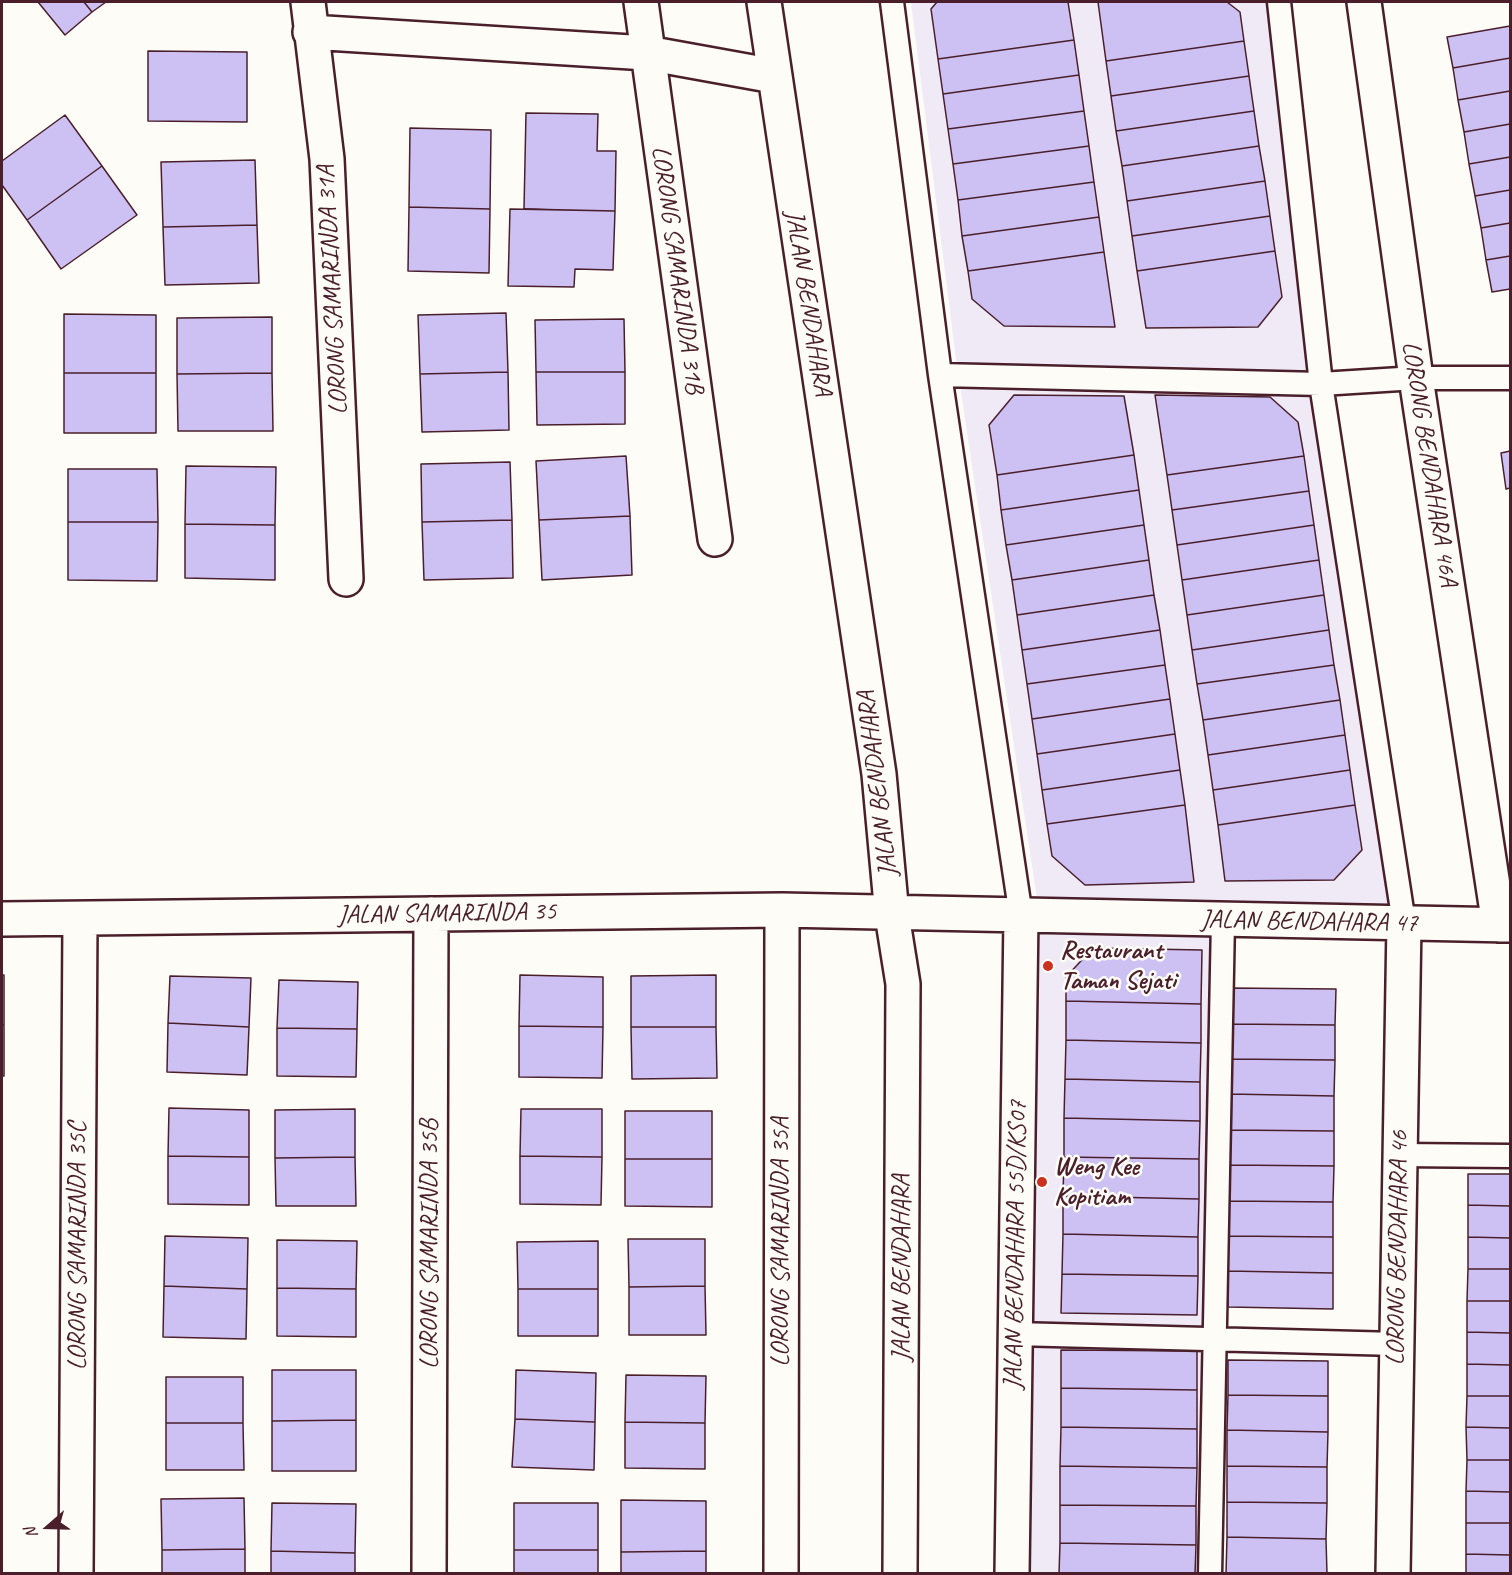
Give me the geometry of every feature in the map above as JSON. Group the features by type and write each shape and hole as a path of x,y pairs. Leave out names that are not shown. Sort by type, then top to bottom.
{"street":[{"name":"LORONG SAMARINDA 31B","path":"641,2 715,538"},
{"name":"JALAN BENDAHARA","path":"764,2 879,774 892,915 903,984 900,1574"},
{"name":"LORONG BENDAHARA 46A","path":"1364,2 1416,378 1505,925"},
{"path":"309,17 647,53 774,76"},
{"name":"LORONG SAMARINDA 31A","path":"309,17 327,159 346,579"},
{"name":"JALAN SAMARINDA 35","path":"2,919 782,910 892,915"},
{"name":"LORONG SAMARINDA 35A","path":"781,1574 782,910"},
{"name":"LORONG SAMARINDA 35B","path":"429,1574 431,914"},
{"name":"JALAN BENDAHARA 47","path":"892,915 1505,925"},
{"name":"JALAN BENDAHARA 55D/KS07","path":"1012,1574 1021,916"},
{"name":"LORONG SAMARINDA 35C","path":"76,1574 80,919"},
{"name":"LORONG BENDAHARA 46","path":"1393,1574 1404,923"}],"lane":[{"path":"892,2 940,375 1021,916"},
{"path":"1279,2 1321,384 1404,923"},
{"path":"940,375 1321,384 1416,378 1510,378"},
{"path":"1210,1574 1212,1339 1223,920"},
{"path":"1400,1155 1510,1156"},
{"path":"1015,1334 1397,1344"}],"shaded area":[{"path":"911,2 1268,2 1392,909 1214,907 1203,1573 1026,1573 1037,899 956,359"}],"building":[{"path":"38,2 84,2 92,12 65,35"},
{"path":"84,2 106,2 92,12"},
{"path":"937,2 1068,2 1074,40 938,59 931,9"},
{"path":"1098,2 1227,2 1240,12 1244,41 1106,61"},
{"path":"1510,26 1510,58 1453,68 1447,37"},
{"path":"1074,40 1079,75 943,94 938,59"},
{"path":"1244,41 1249,76 1111,96 1106,61"},
{"path":"148,51 247,52 247,122 148,121"},
{"path":"1510,58 1510,91 1458,100 1453,68"},
{"path":"1079,75 1084,111 948,129 943,94"},
{"path":"1249,76 1254,111 1116,131 1111,96"},
{"path":"1510,91 1510,124 1464,132 1458,100"},
{"path":"1084,111 1089,146 953,164 948,129"},
{"path":"1254,111 1259,146 1122,166 1116,131"},
{"path":"526,113 598,114 597,151 616,151 615,211 524,209"},
{"path":"65,115 102,166 27,220 2,185 2,161"},
{"path":"1510,124 1510,157 1469,164 1464,132"},
{"path":"410,128 491,130 490,209 409,207"},
{"path":"1089,146 1094,182 958,200 953,164"},
{"path":"1259,146 1265,181 1127,201 1122,166"},
{"path":"1510,157 1510,190 1475,196 1469,164"},
{"path":"255,160 257,225 163,227 161,162"},
{"path":"102,166 137,215 61,269 27,220"},
{"path":"1265,181 1270,216 1132,236 1127,201"},
{"path":"1094,182 1099,217 962,236 958,200"},
{"path":"1510,190 1510,223 1481,228 1475,196"},
{"path":"409,207 490,209 489,273 408,271"},
{"path":"510,209 615,211 613,270 575,269 574,287 508,286"},
{"path":"1270,216 1275,251 1137,271 1132,236"},
{"path":"1099,217 1104,252 968,271 962,236"},
{"path":"1510,223 1510,256 1486,260 1481,228"},
{"path":"257,225 259,283 165,285 163,227"},
{"path":"1275,251 1282,297 1258,327 1146,328 1137,271"},
{"path":"1104,252 1115,327 1004,326 972,299 968,271"},
{"path":"1510,256 1510,289 1492,292 1486,260"},
{"path":"506,313 508,372 420,374 418,315"},
{"path":"64,314 156,315 156,373 64,373"},
{"path":"272,317 272,373 177,374 177,318"},
{"path":"624,319 625,372 536,372 535,320"},
{"path":"508,372 509,430 422,432 420,374"},
{"path":"536,372 625,372 625,424 537,425"},
{"path":"64,373 156,373 156,433 64,433"},
{"path":"272,373 273,431 178,431 177,374"},
{"path":"1014,395 1124,396 1134,455 997,475 989,425"},
{"path":"1155,395 1270,397 1298,422 1304,456 1167,475"},
{"path":"1510,451 1510,488 1506,489 1501,453"},
{"path":"1134,455 1139,490 1001,510 997,475"},
{"path":"626,456 630,516 539,520 536,461"},
{"path":"1304,456 1309,491 1172,510 1167,475"},
{"path":"510,462 512,520 422,522 421,464"},
{"path":"186,466 276,467 275,525 185,524"},
{"path":"68,469 157,469 158,522 68,522"},
{"path":"1139,490 1144,525 1006,545 1001,510"},
{"path":"1309,491 1314,525 1177,545 1172,510"},
{"path":"630,516 632,575 542,580 539,520"},
{"path":"512,520 513,578 424,580 422,522"},
{"path":"68,522 158,522 157,581 68,580"},
{"path":"185,524 275,525 275,580 185,578"},
{"path":"1144,525 1149,560 1012,580 1006,545"},
{"path":"1314,525 1319,560 1182,580 1177,545"},
{"path":"1149,560 1154,595 1017,615 1012,580"},
{"path":"1319,560 1324,595 1187,615 1182,580"},
{"path":"1154,595 1160,630 1022,650 1017,615"},
{"path":"1324,595 1329,630 1192,650 1187,615"},
{"path":"1160,630 1165,665 1027,684 1022,650"},
{"path":"1329,630 1334,665 1197,684 1192,650"},
{"path":"1165,665 1170,699 1032,719 1027,684"},
{"path":"1334,665 1340,700 1203,720 1197,684"},
{"path":"1170,699 1175,734 1037,754 1032,719"},
{"path":"1340,700 1345,735 1208,755 1203,720"},
{"path":"1175,734 1180,770 1042,790 1037,754"},
{"path":"1345,735 1350,770 1213,790 1208,755"},
{"path":"1180,770 1185,805 1047,824 1042,790"},
{"path":"1350,770 1355,805 1218,825 1213,790"},
{"path":"1185,805 1194,882 1085,885 1052,856 1047,824"},
{"path":"1355,805 1362,850 1334,880 1225,881 1218,825"},
{"path":"1093,948 1202,950 1201,1004 1066,1001 1066,977"},
{"path":"2,975 4,975 4,1025 2,1025"},
{"path":"520,975 603,977 603,1027 519,1026"},
{"path":"716,975 716,1027 631,1027 631,976"},
{"path":"170,976 251,978 249,1027 168,1023"},
{"path":"279,980 358,982 357,1029 277,1028"},
{"path":"1230,988 1336,989 1335,1025 1230,1024"},
{"path":"1066,1001 1201,1004 1201,1043 1066,1040"},
{"path":"168,1023 249,1027 247,1075 167,1072"},
{"path":"1230,1024 1335,1025 1335,1060 1229,1059"},
{"path":"2,1025 4,1025 4,1076 2,1076"},
{"path":"519,1026 603,1027 602,1078 519,1077"},
{"path":"631,1027 716,1027 717,1078 632,1079"},
{"path":"277,1028 357,1029 356,1077 277,1076"},
{"path":"1066,1040 1201,1043 1200,1082 1065,1079"},
{"path":"1229,1059 1335,1060 1334,1096 1229,1094"},
{"path":"1065,1079 1200,1082 1200,1121 1064,1118"},
{"path":"1229,1094 1334,1096 1334,1131 1229,1130"},
{"path":"169,1108 249,1110 249,1157 168,1156"},
{"path":"355,1109 355,1157 275,1158 275,1110"},
{"path":"521,1109 602,1109 602,1157 520,1156"},
{"path":"625,1111 712,1111 712,1159 625,1159"},
{"path":"1064,1118 1200,1121 1199,1159 1064,1157"},
{"path":"1229,1130 1334,1131 1334,1166 1229,1165"},
{"path":"168,1156 249,1157 249,1205 168,1204"},
{"path":"520,1156 602,1157 601,1205 520,1204"},
{"path":"355,1157 356,1206 276,1206 275,1158"},
{"path":"1064,1157 1199,1159 1199,1199 1063,1196"},
{"path":"625,1159 712,1159 712,1207 625,1206"},
{"path":"1229,1165 1334,1166 1333,1202 1229,1201"},
{"path":"1468,1174 1510,1174 1510,1206 1468,1205"},
{"path":"1063,1196 1199,1199 1198,1237 1063,1234"},
{"path":"1229,1201 1333,1202 1333,1237 1228,1236"},
{"path":"1468,1205 1510,1206 1510,1238 1468,1237"},
{"path":"1063,1234 1198,1237 1198,1276 1062,1274"},
{"path":"165,1236 248,1238 247,1289 164,1286"},
{"path":"1228,1236 1333,1237 1333,1273 1228,1271"},
{"path":"1468,1237 1510,1238 1510,1269 1468,1269"},
{"path":"628,1239 705,1239 705,1286 629,1287"},
{"path":"277,1240 357,1241 356,1289 277,1288"},
{"path":"598,1241 598,1289 518,1289 517,1242"},
{"path":"1468,1269 1510,1269 1510,1301 1467,1301"},
{"path":"1228,1271 1333,1273 1333,1309 1228,1307"},
{"path":"1062,1274 1198,1276 1197,1315 1061,1313"},
{"path":"164,1286 247,1289 246,1339 163,1337"},
{"path":"705,1286 706,1335 629,1335 629,1287"},
{"path":"277,1288 356,1289 356,1337 277,1336"},
{"path":"518,1289 598,1289 598,1336 518,1336"},
{"path":"1467,1301 1510,1301 1510,1333 1467,1332"},
{"path":"1467,1332 1510,1333 1510,1365 1467,1364"},
{"path":"1061,1350 1197,1351 1197,1390 1061,1388"},
{"path":"1228,1360 1328,1361 1328,1396 1228,1395"},
{"path":"1467,1364 1510,1365 1510,1396 1467,1396"},
{"path":"272,1370 356,1370 356,1420 272,1421"},
{"path":"516,1370 596,1373 595,1422 515,1419"},
{"path":"626,1375 706,1376 705,1423 625,1422"},
{"path":"166,1377 243,1377 243,1423 166,1423"},
{"path":"1061,1388 1197,1390 1197,1429 1061,1427"},
{"path":"1228,1395 1328,1396 1328,1432 1227,1430"},
{"path":"1467,1396 1510,1396 1510,1428 1466,1427"},
{"path":"515,1419 595,1422 594,1470 512,1467"},
{"path":"356,1420 356,1471 272,1471 272,1421"},
{"path":"625,1422 705,1423 705,1469 625,1468"},
{"path":"166,1423 243,1423 244,1470 166,1470"},
{"path":"1061,1427 1197,1429 1197,1468 1060,1466"},
{"path":"1466,1427 1510,1428 1510,1460 1467,1460"},
{"path":"1227,1430 1328,1432 1327,1467 1227,1466"},
{"path":"1467,1460 1510,1460 1510,1492 1466,1491"},
{"path":"1060,1466 1197,1468 1196,1506 1060,1505"},
{"path":"1227,1466 1327,1467 1327,1503 1227,1502"},
{"path":"1466,1491 1510,1492 1510,1523 1466,1523"},
{"path":"244,1498 245,1549 162,1550 161,1499"},
{"path":"621,1500 706,1501 706,1551 621,1552"},
{"path":"1227,1502 1327,1503 1326,1539 1227,1537"},
{"path":"272,1503 356,1504 355,1553 271,1551"},
{"path":"514,1503 598,1503 598,1550 514,1550"},
{"path":"1060,1505 1196,1506 1196,1545 1060,1543"},
{"path":"1466,1523 1510,1523 1510,1555 1466,1554"},
{"path":"1227,1537 1326,1539 1327,1574 1226,1573"},
{"path":"1060,1543 1196,1545 1195,1574 1059,1574"},
{"path":"245,1549 245,1574 162,1574 162,1550"},
{"path":"514,1550 598,1550 598,1574 514,1574"},
{"path":"271,1551 355,1553 355,1574 271,1574"},
{"path":"706,1551 706,1574 621,1574 621,1552"},
{"path":"1466,1554 1510,1555 1510,1574 1466,1574"}],"place":[{"name":"Restaurant Taman Sejati","path":"1048,966"},
{"name":"Weng Kee Kopitiam","path":"1042,1182"}]}
